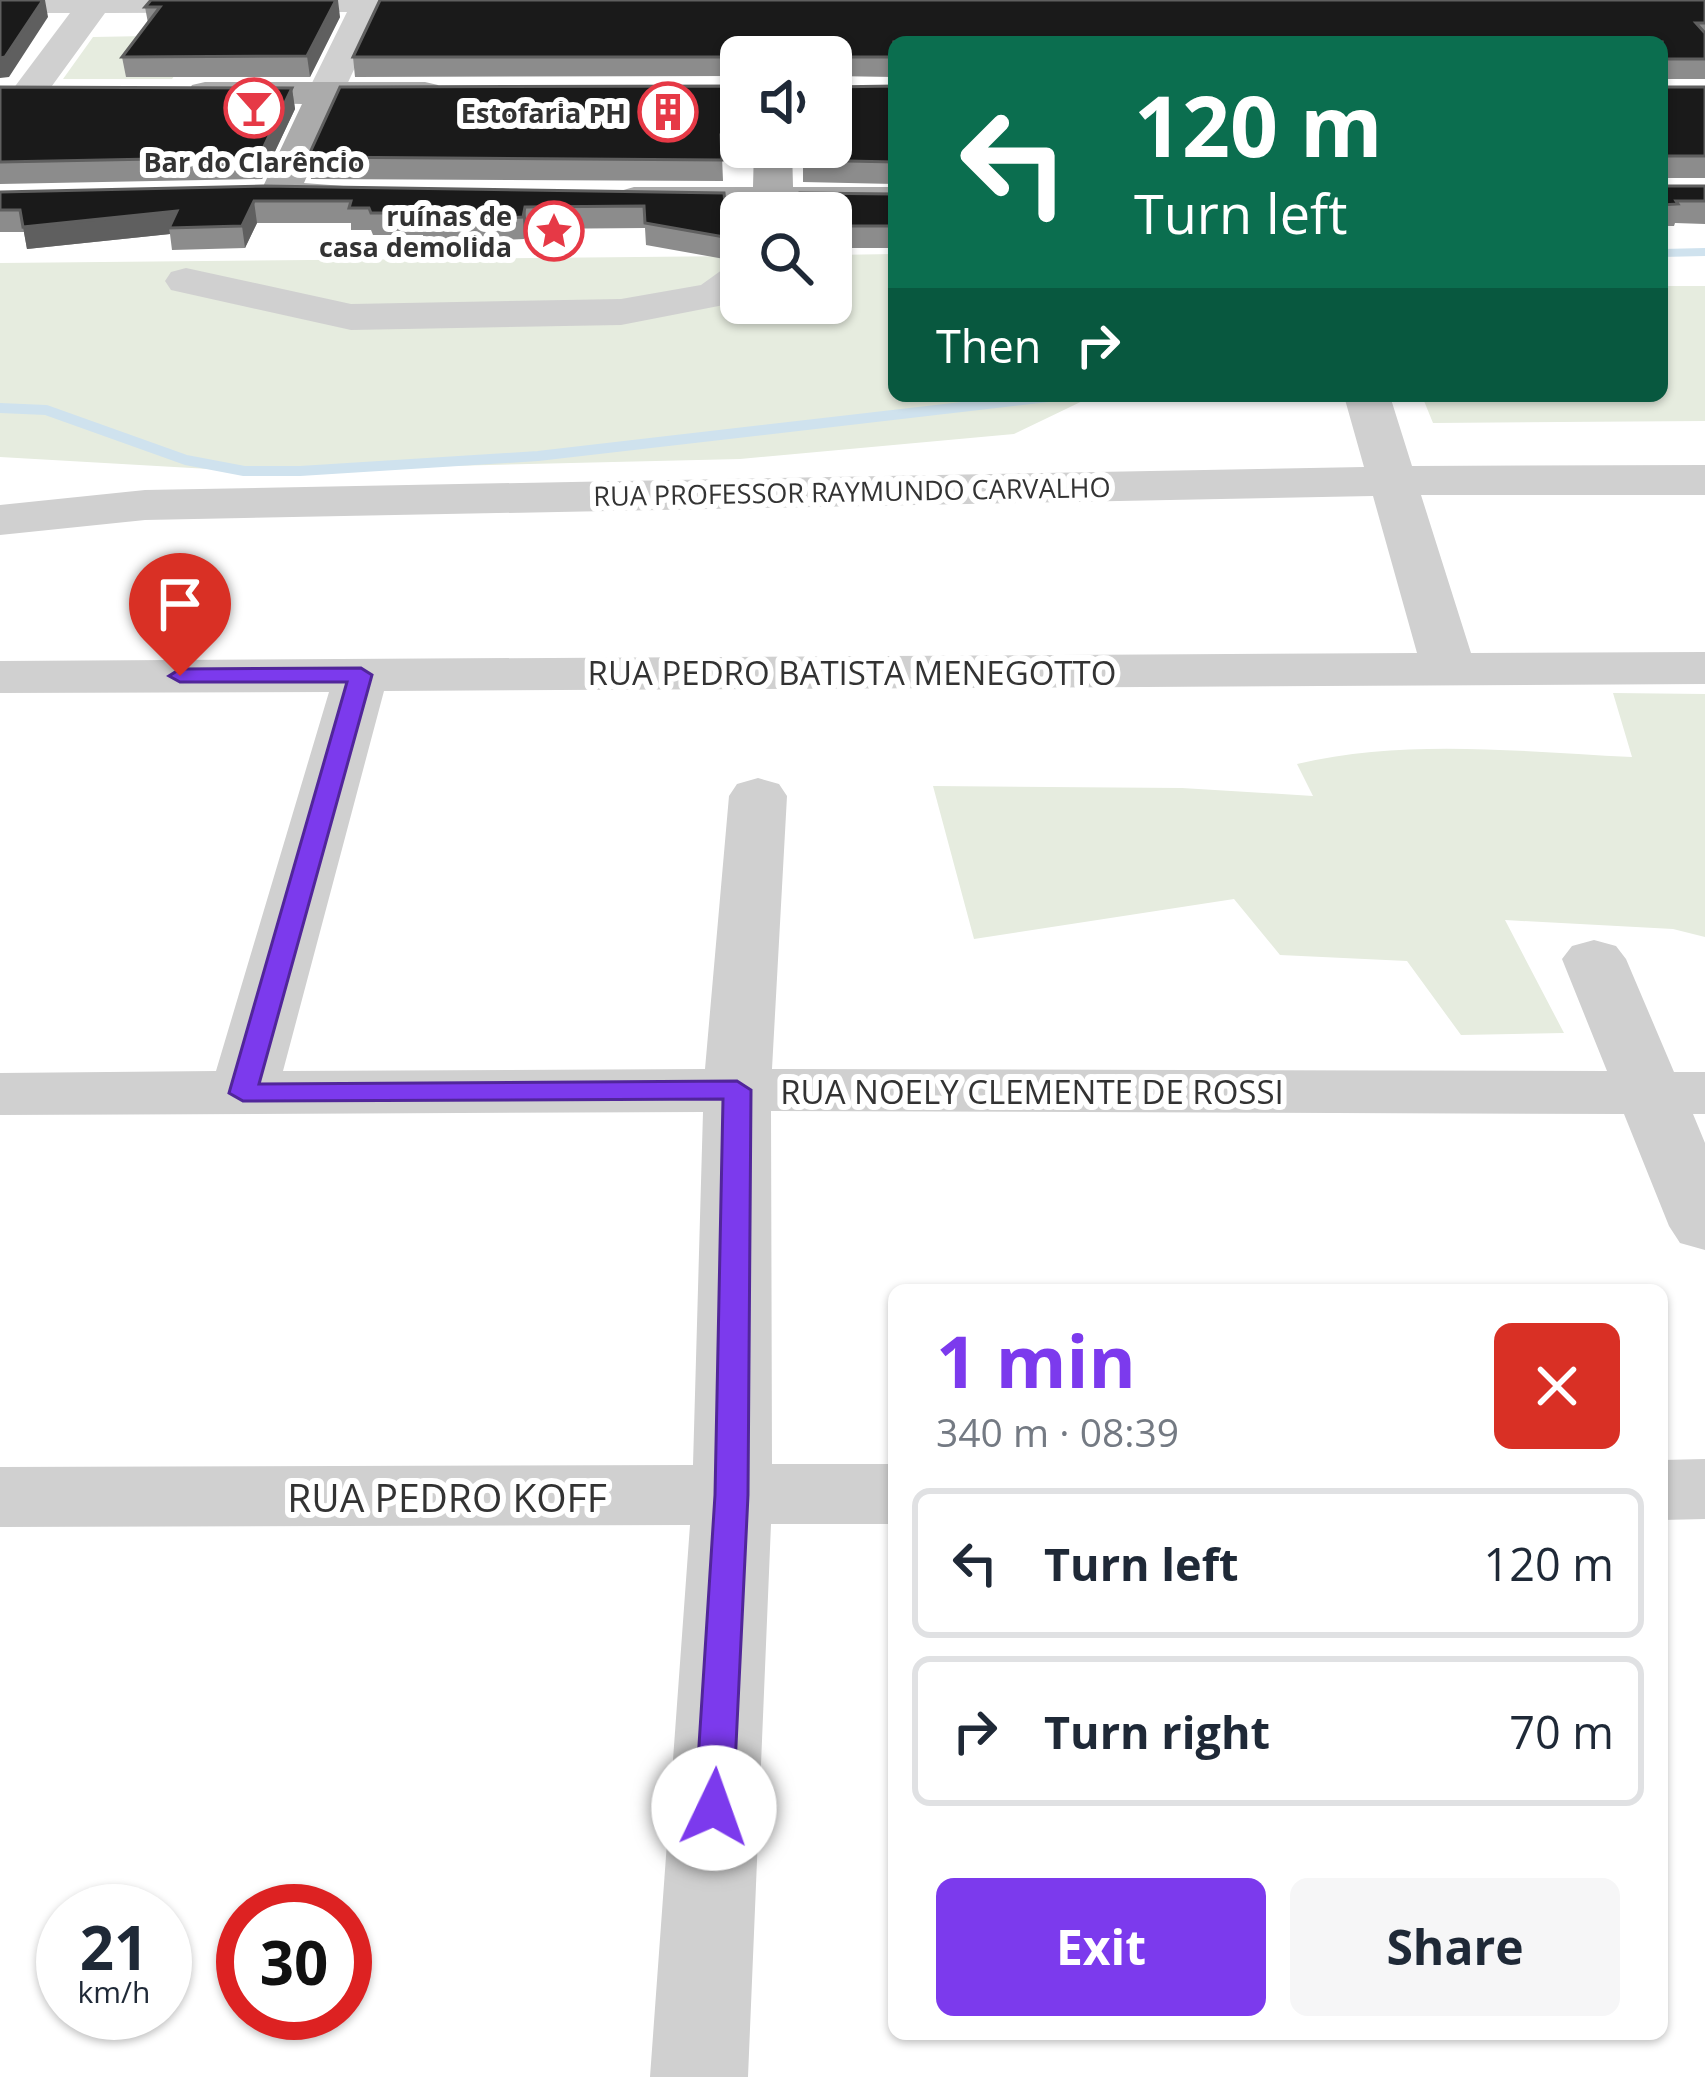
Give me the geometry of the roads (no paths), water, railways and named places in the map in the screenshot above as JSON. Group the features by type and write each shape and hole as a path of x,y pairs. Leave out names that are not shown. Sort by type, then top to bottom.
{"main road":[{"path":"12,102 73,93"},
{"path":"165,93 462,93"},
{"path":"325,93 279,195 394,196"},
{"path":"607,199 720,204"},
{"path":"852,202 888,200"}],"street":[{"path":"325,93 369,1"},
{"path":"0,3 506,2"},
{"path":"12,102 95,3"},
{"path":"234,195 279,195"},
{"path":"187,281 311,314 351,316 622,312 720,291"},
{"path":"1369,402 1449,669"},
{"name":"RUA PROFESSOR RAYMUNDO CARVALHO","path":"0,520 145,505 1392,481 1705,481"},
{"name":"RUA PEDRO BATISTA MENEGOTTO","path":"0,676 1705,668"},
{"path":"243,1093 361,675"},
{"path":"699,2077 731,1495 737,1090 758,796"},
{"path":"1594,959 1679,1093 1705,1226"},
{"name":"RUA NOELY CLEMENTE DE ROSSI","path":"0,1094 1679,1093"},
{"path":"1668,1490 1705,1489"},
{"name":"RUA PEDRO KOFF","path":"0,1497 888,1494"}],"waterway":[{"path":"1668,253 1705,252"},
{"path":"0,408 46,410 186,460 244,471 300,471 538,456 1005,402"}],"place":[{"name":"Bar do Clarêncio","path":"254,108"},
{"name":"Estofaria PH","path":"668,112"},
{"name":"ruínas de casa demolida","path":"554,231"}]}
